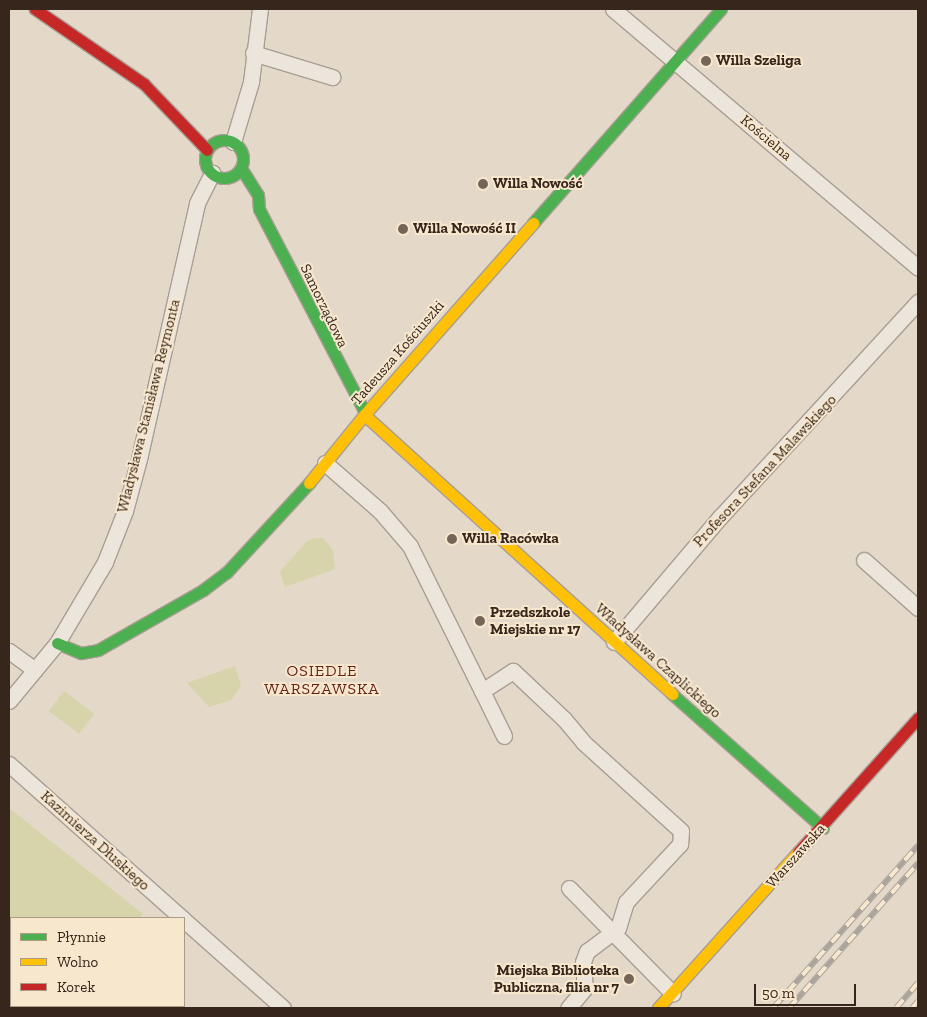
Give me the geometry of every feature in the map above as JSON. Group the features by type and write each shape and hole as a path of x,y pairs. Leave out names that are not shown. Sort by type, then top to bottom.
{"street":[{"path":"34,9 144,84 165,103 170,112 207,150"},
{"path":"207,150 227,141 251,82 253,52 260,9"},
{"name":"Kościelna","path":"613,9 918,268"},
{"name":"Tadeusza Kościuszki","path":"57,643 81,653 98,650 216,581 325,463 364,415 721,9"},
{"path":"253,52 332,77"},
{"path":"165,103 174,103 204,126 241,150 241,168 227,178 212,173 205,161 207,150"},
{"name":"Samorządowa","path":"241,168 258,195 259,209 364,415"},
{"name":"Władysława Stanisława Reymonta","path":"9,702 57,643 106,562 125,511 197,203 212,173"},
{"name":"Samorządowa","path":"227,178 241,194 259,209"},
{"name":"Profesora Stefana Malawskiego","path":"614,642 721,516 918,302"},
{"name":"Władysława Czaplickiego","path":"364,415 469,514 822,828"},
{"path":"325,463 380,511 410,546 504,736"},
{"path":"864,560 918,608"},
{"path":"9,652 35,670"},
{"path":"482,691 512,671 564,719 583,742 681,831 680,844 630,896 620,925 588,951 583,962 585,988 568,1008"},
{"name":"Warszawska","path":"658,1008 673,994 822,828 918,718"},
{"name":"Kazimierza Dłuskiego","path":"9,764 181,917"},
{"path":"569,888 673,994"},
{"name":"Kazimierza Dłuskiego","path":"185,921 282,1008"}],"shaded area":[{"path":"323,538 333,550 335,569 285,587 280,572 307,541"},
{"path":"235,666 241,686 231,700 209,707 187,683"},
{"path":"64,691 94,714 79,734 49,711"},
{"path":"9,808 143,914 141,917 10,917 10,1007 109,1008 9,1008"}],"railway":[{"path":"773,1008 918,845"},
{"path":"789,1008 918,863"},
{"path":"896,1008 918,983"},
{"path":"912,1008 918,1001"}],"traffic: fast":[{"path":"533,223 721,9"},
{"path":"224,140 237,146 243,159 237,172 224,178 211,172 205,159 211,146 224,140"},
{"path":"241,168 258,195 259,209 368,418"},
{"path":"57,643 81,653 98,650 203,590 227,572 309,483"},
{"path":"672,694 823,828"}],"traffic: slow":[{"path":"309,483 364,415 533,223"},
{"path":"368,418 672,694"},
{"path":"658,1008 798,852"}],"traffic: jam":[{"path":"35,9 144,84 207,150"},
{"path":"798,852 918,718"}],"place":[{"name":"Willa Szeliga","path":"706,61"},
{"name":"Willa Nowość","path":"483,184"},
{"name":"Willa Nowość II","path":"403,229"},
{"name":"Willa Racówka","path":"452,539"},
{"name":"Przedszkole Miejskie nr 17","path":"480,621"},
{"name":"Miejska Biblioteka Publiczna, filia nr 7","path":"629,979"}],"district":[{"name":"OSIEDLE WARSZAWSKA","path":"322,680"}]}
